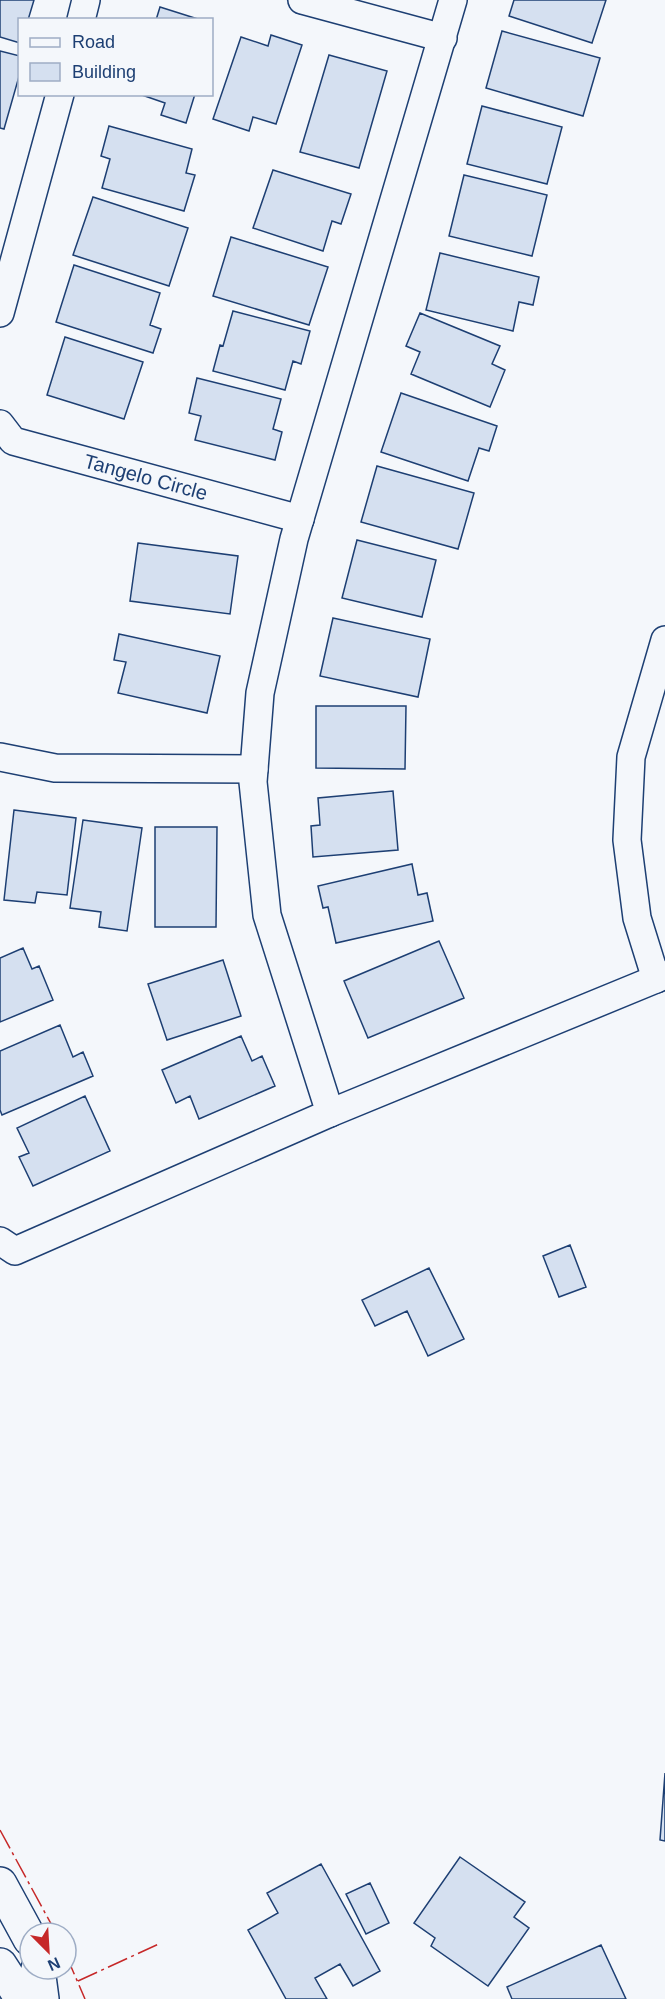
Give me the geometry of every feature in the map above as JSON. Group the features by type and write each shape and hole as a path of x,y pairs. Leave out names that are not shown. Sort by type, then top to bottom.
{"main road":[{"path":"0,1884 20,1921"},
{"path":"0,1965 22,1999"},
{"path":"40,1981 42,1999"}],"street":[{"path":"82,18 86,0"},
{"path":"302,0 443,38"},
{"path":"330,1113 267,915 253,782 260,693 300,519 453,0"},
{"path":"0,313 59,96"},
{"name":"Tangelo Circle","path":"0,424 14,441 300,519"},
{"path":"0,1241 15,1251 330,1113 661,977 637,918 627,840 631,757 665,640"},
{"path":"0,757 55,768 254,769"}],"building":[{"path":"0,0 34,0 29,18 18,18 18,42 0,37"},
{"path":"514,0 606,0 592,43 509,16"},
{"path":"160,7 195,18 157,18"},
{"path":"502,31 600,58 583,116 486,88"},
{"path":"271,35 302,45 276,124 253,117 249,131 213,119 241,37 268,46"},
{"path":"0,51 18,56 18,80 4,129 0,128"},
{"path":"329,55 387,71 359,168 300,152"},
{"path":"145,96 194,96 186,123 161,115 165,103"},
{"path":"482,106 562,127 547,184 467,164"},
{"path":"109,126 192,149 186,173 195,175 184,211 102,188 110,159 101,156"},
{"path":"273,170 351,194 341,224 332,221 323,251 253,228"},
{"path":"464,175 547,195 532,256 449,236"},
{"path":"93,197 188,228 169,286 73,255"},
{"path":"231,237 328,267 309,325 213,296"},
{"path":"440,253 539,277 533,305 519,302 513,331 426,310"},
{"path":"74,265 160,293 150,325 161,329 153,353 56,322"},
{"path":"233,311 310,331 301,364 293,361 285,390 213,371"},
{"path":"420,313 500,346 492,364 505,370 490,407 411,374 420,352 406,346"},
{"path":"65,337 143,362 124,419 47,395"},
{"path":"197,378 281,399 273,429 282,432 275,460 195,440 201,416 189,413"},
{"path":"401,393 497,426 489,451 479,448 468,481 381,452"},
{"path":"377,466 474,493 458,549 361,522"},
{"path":"357,540 436,560 422,617 342,598"},
{"path":"138,543 238,556 230,614 130,601"},
{"path":"333,618 430,639 418,697 320,676"},
{"path":"119,634 220,656 207,713 118,693 126,662 114,660"},
{"path":"316,706 406,706 405,769 316,768"},
{"path":"393,791 398,850 313,857 311,826 320,825 318,798"},
{"path":"14,810 76,818 67,895 37,892 35,903 4,900"},
{"path":"83,820 142,828 127,931 99,927 101,912 70,908"},
{"path":"155,827 217,827 216,927 155,927"},
{"path":"412,864 418,895 427,893 433,921 336,943 328,907 323,908 318,886"},
{"path":"439,941 464,998 368,1038 344,981"},
{"path":"23,948 32,969 39,966 53,1000 0,1022 0,958"},
{"path":"223,960 241,1016 167,1040 148,984"},
{"path":"60,1025 73,1057 83,1052 93,1076 2,1115 0,1110 0,1051"},
{"path":"241,1036 252,1061 262,1056 275,1086 199,1119 190,1096 176,1103 162,1070"},
{"path":"85,1096 110,1151 33,1186 19,1157 29,1153 17,1128"},
{"path":"570,1245 586,1287 559,1297 543,1256"},
{"path":"429,1268 464,1339 428,1356 407,1311 375,1326 362,1300"},
{"path":"665,1773 665,1841 660,1840"},
{"path":"460,1857 525,1902 514,1917 529,1928 488,1986 431,1946 435,1938 414,1923"},
{"path":"321,1864 380,1971 353,1986 340,1964 315,1978 327,1999 286,1999 248,1930 278,1913 267,1893"},
{"path":"370,1883 389,1923 366,1934 346,1894"},
{"path":"601,1945 626,1999 512,1999 507,1987"}],"power":[{"path":"0,1830 49,1921"},
{"path":"78,1981 161,1943"},
{"path":"77,1981 85,1999"}]}
